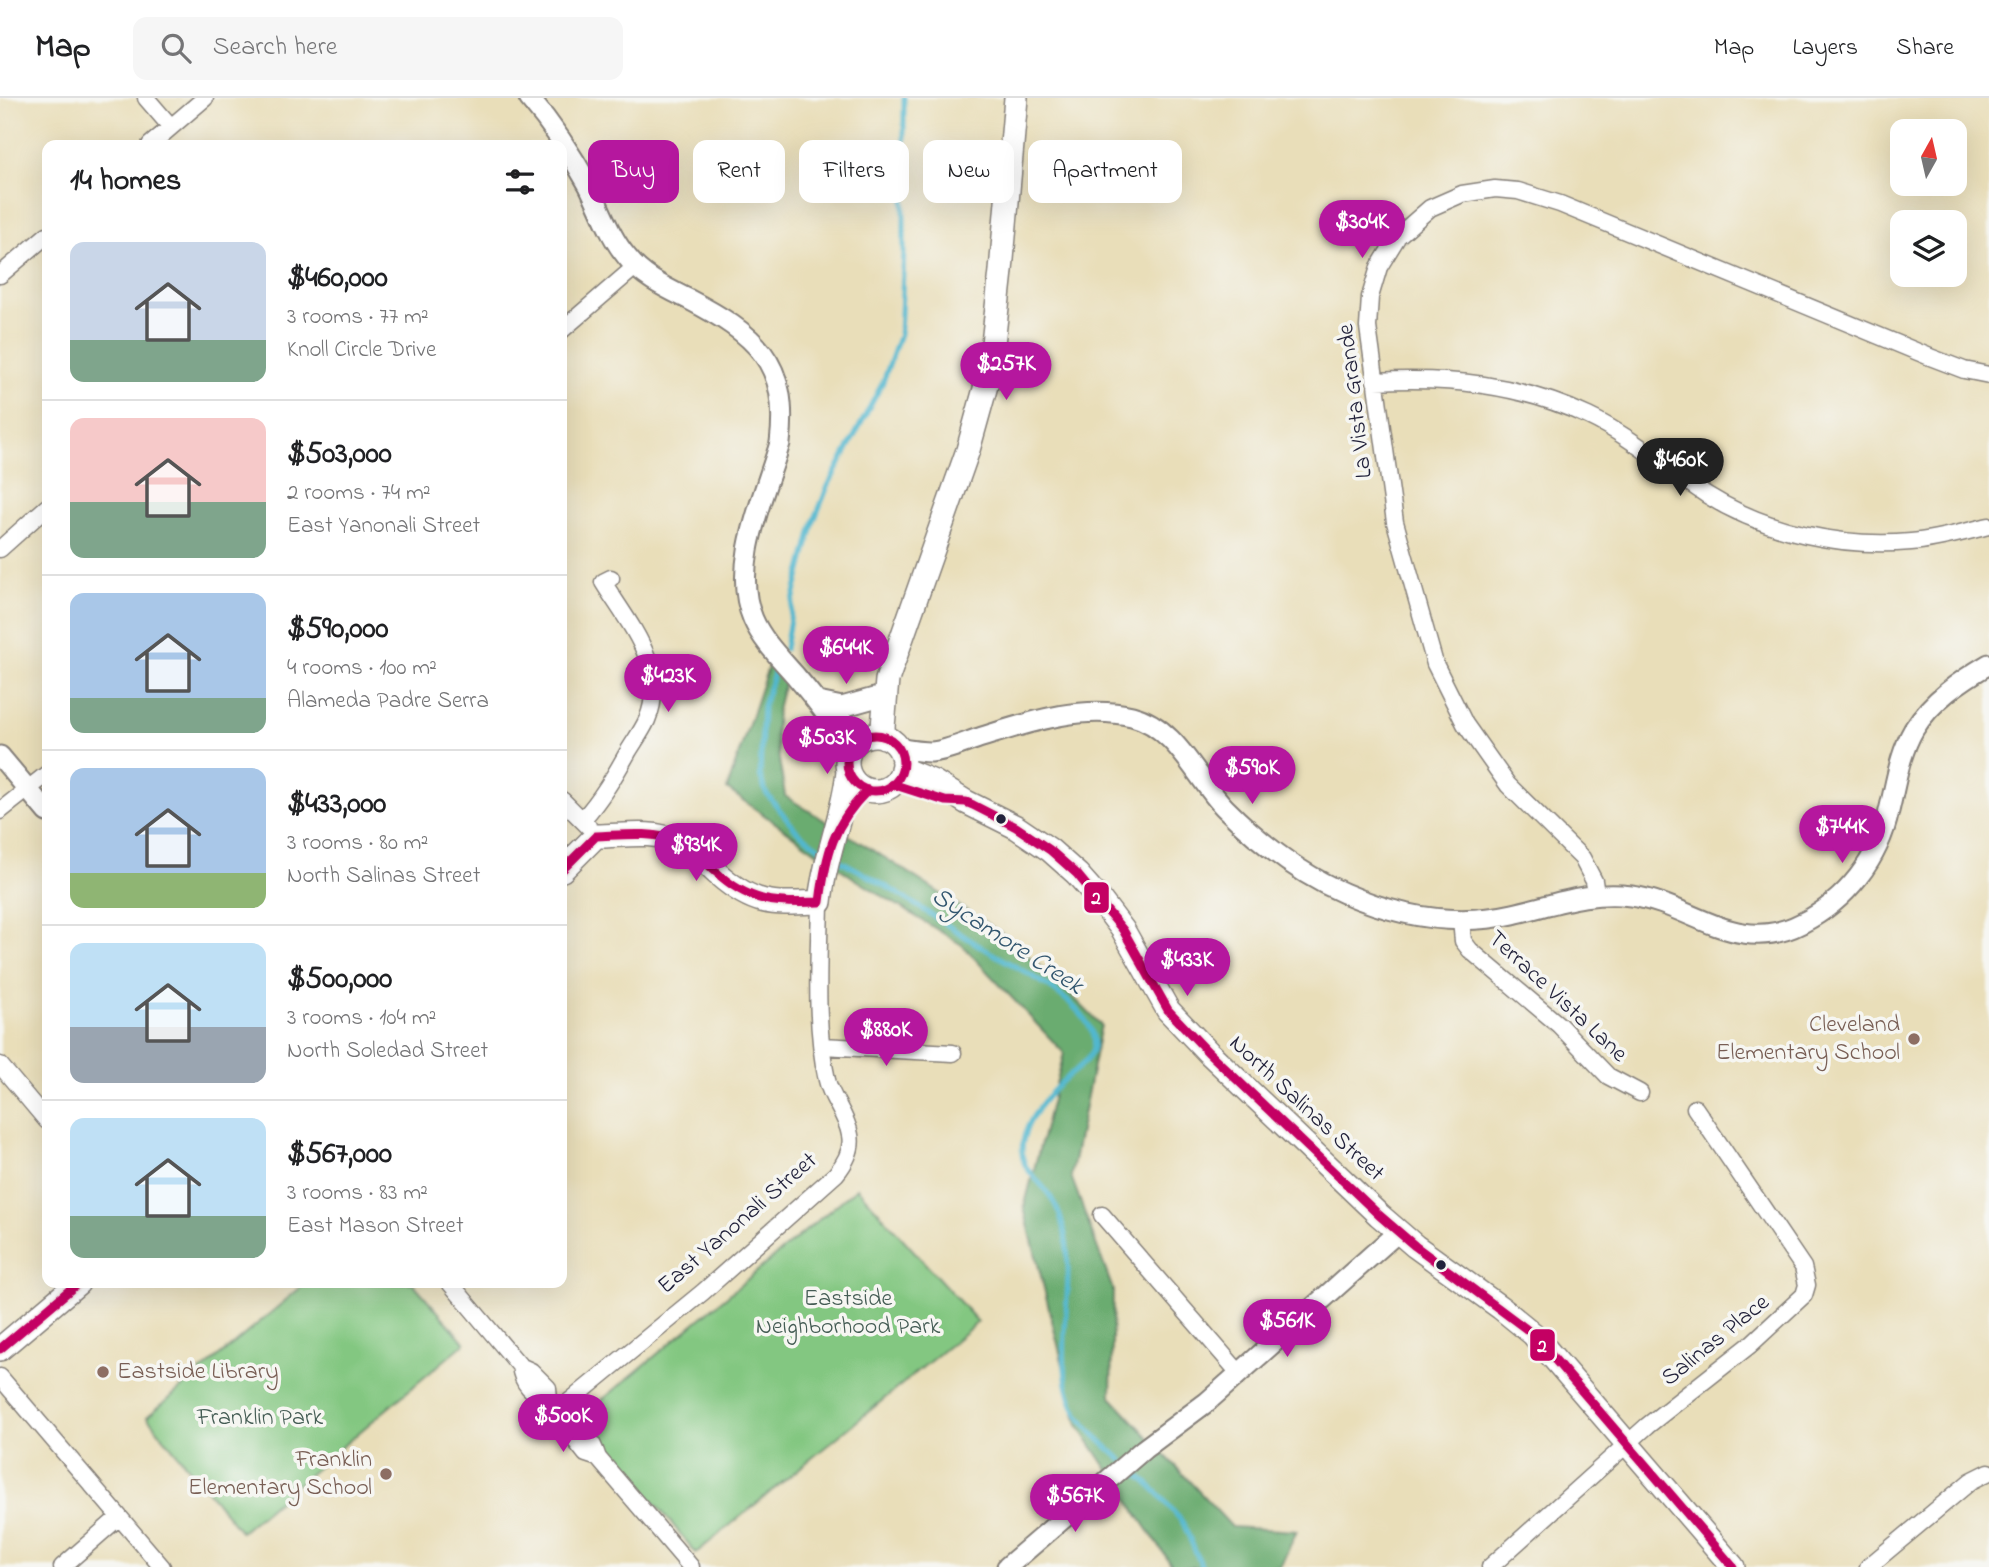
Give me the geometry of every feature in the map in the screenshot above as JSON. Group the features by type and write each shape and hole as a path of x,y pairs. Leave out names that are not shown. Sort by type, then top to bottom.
{"main road":[{"path":"887,754 852,747 847,765 855,783 868,790 881,790 887,754 881,689 968,450 984,396 995,333 1016,98"},
{"name":"North Salinas Street","path":"887,754 966,802 1016,827 1050,850 1077,874 1123,930 1168,1010 1208,1052 1415,1246 1501,1308 1533,1335 1733,1567"},
{"name":"North Salinas Street","path":"887,754 945,802 966,802"},
{"name":"East Yanonali Street","path":"820,902 839,825 847,765"},
{"name":"East Yanonali Street","path":"839,825 850,808 868,790"},
{"path":"567,862 589,828 659,835 692,850 720,876 755,898 777,904 820,902"},
{"path":"0,1349 72,1288"}],"street":[{"path":"146,98 171,127"},
{"path":"156,140 205,98"},
{"path":"528,98 559,140"},
{"path":"567,151 622,250 635,267 744,333 761,350 773,370 782,399 782,431 751,538 747,600 763,637 821,706 887,754 923,761 938,751 1029,723 1081,712 1110,712 1142,719 1167,736 1232,816 1297,867 1343,893 1375,905 1429,918 1461,920 1510,915 1596,894 1625,895 1651,900 1733,932 1753,936 1784,931 1813,917 1845,891 1870,862 1885,826 1899,764 1915,728 1945,692 1989,664"},
{"name":"La Vista Grande","path":"1596,894 1594,881 1582,858 1508,785 1478,743 1454,705 1435,664 1395,522 1369,340 1368,311 1373,285 1387,251 1398,236 1430,208 1462,194 1495,189 1518,191 1560,204 1930,357 1964,370 1989,375"},
{"path":"0,275 42,239"},
{"path":"567,326 635,267"},
{"path":"1375,381 1419,379 1477,382 1550,401 1606,425 1723,504 1764,522 1803,534 1858,542 1911,542 1989,526"},
{"path":"0,549 42,511"},
{"path":"567,806 589,828 599,802 646,720 652,703 654,686 646,652 603,582 611,578"},
{"path":"821,706 860,704 881,689"},
{"path":"821,706 847,765"},
{"path":"934,782 932,766 938,751"},
{"path":"0,756 42,806"},
{"path":"0,811 42,778"},
{"name":"East Yanonali Street","path":"558,1410 720,1277 842,1167 849,1152 850,1134 827,1082 822,1046 820,902"},
{"name":"Terrace Vista Lane","path":"1461,920 1463,941 1470,950 1559,1025 1608,1076 1640,1093"},
{"path":"822,1046 953,1053"},
{"path":"0,1065 42,1115"},
{"name":"Salinas Place","path":"1500,1564 1628,1444 1804,1295 1807,1285 1802,1267 1695,1108"},
{"path":"1102,1215 1240,1374"},
{"path":"1007,1567 1144,1449 1240,1374 1399,1231"},
{"path":"454,1288 520,1366 522,1380 558,1410 567,1430 586,1454 598,1458 691,1567"},
{"path":"0,1377 162,1567"},
{"path":"1868,1567 1970,1481 1989,1472"},
{"path":"62,1567 119,1517"}],"green space":[{"path":"769,664 785,682 777,711 776,739 785,796 1006,936 1101,1025 1071,1176 1113,1290 1111,1397 1232,1527 1297,1531 1280,1567 1173,1567 1078,1425 1024,1208 1064,1053 962,945 855,879 727,789"},
{"name":"Eastside Neighborhood Park","path":"857,1188 978,1322 696,1553 583,1416"},
{"name":"Franklin Park","path":"300,1288 417,1288 465,1343 241,1532 147,1417"}],"waterway":[{"name":"Sycamore Creek","path":"785,649 793,601 814,521 828,486 883,382 900,334 904,252 904,98"},
{"name":"Sycamore Creek","path":"774,673 763,706 760,775 766,793 797,831 825,852"},
{"name":"Sycamore Creek","path":"833,857 891,889 1044,984 1067,1000 1090,1028 1093,1040 1090,1055 1051,1092 1037,1111 1026,1131 1022,1153 1027,1168 1053,1201 1063,1226 1068,1270 1065,1364 1067,1386 1073,1405 1088,1428 1122,1460"},
{"name":"Sycamore Creek","path":"1130,1467 1158,1493 1183,1523 1202,1567"}],"transit line":[{"name":"2","path":"875,735 890,740 898,748 903,763 898,778 890,786 875,791 860,786 852,778 847,763 852,748 860,740 875,735"},
{"name":"2","path":"892,784 945,801 973,805 1016,827 1050,850 1077,874 1123,930 1168,1010 1208,1052 1379,1215 1415,1246 1533,1334 1733,1567"},
{"name":"2","path":"820,902 833,841 847,815 868,790"},
{"name":"2","path":"567,865 596,836 657,836 688,847 727,882 752,895 776,902 820,902"},
{"name":"2","path":"0,1349 72,1288"}],"place":[{"name":"Cleveland Elementary School","path":"1914,1039"},
{"name":"Eastside Library","path":"103,1372"},
{"name":"Franklin Elementary School","path":"386,1474"}]}
